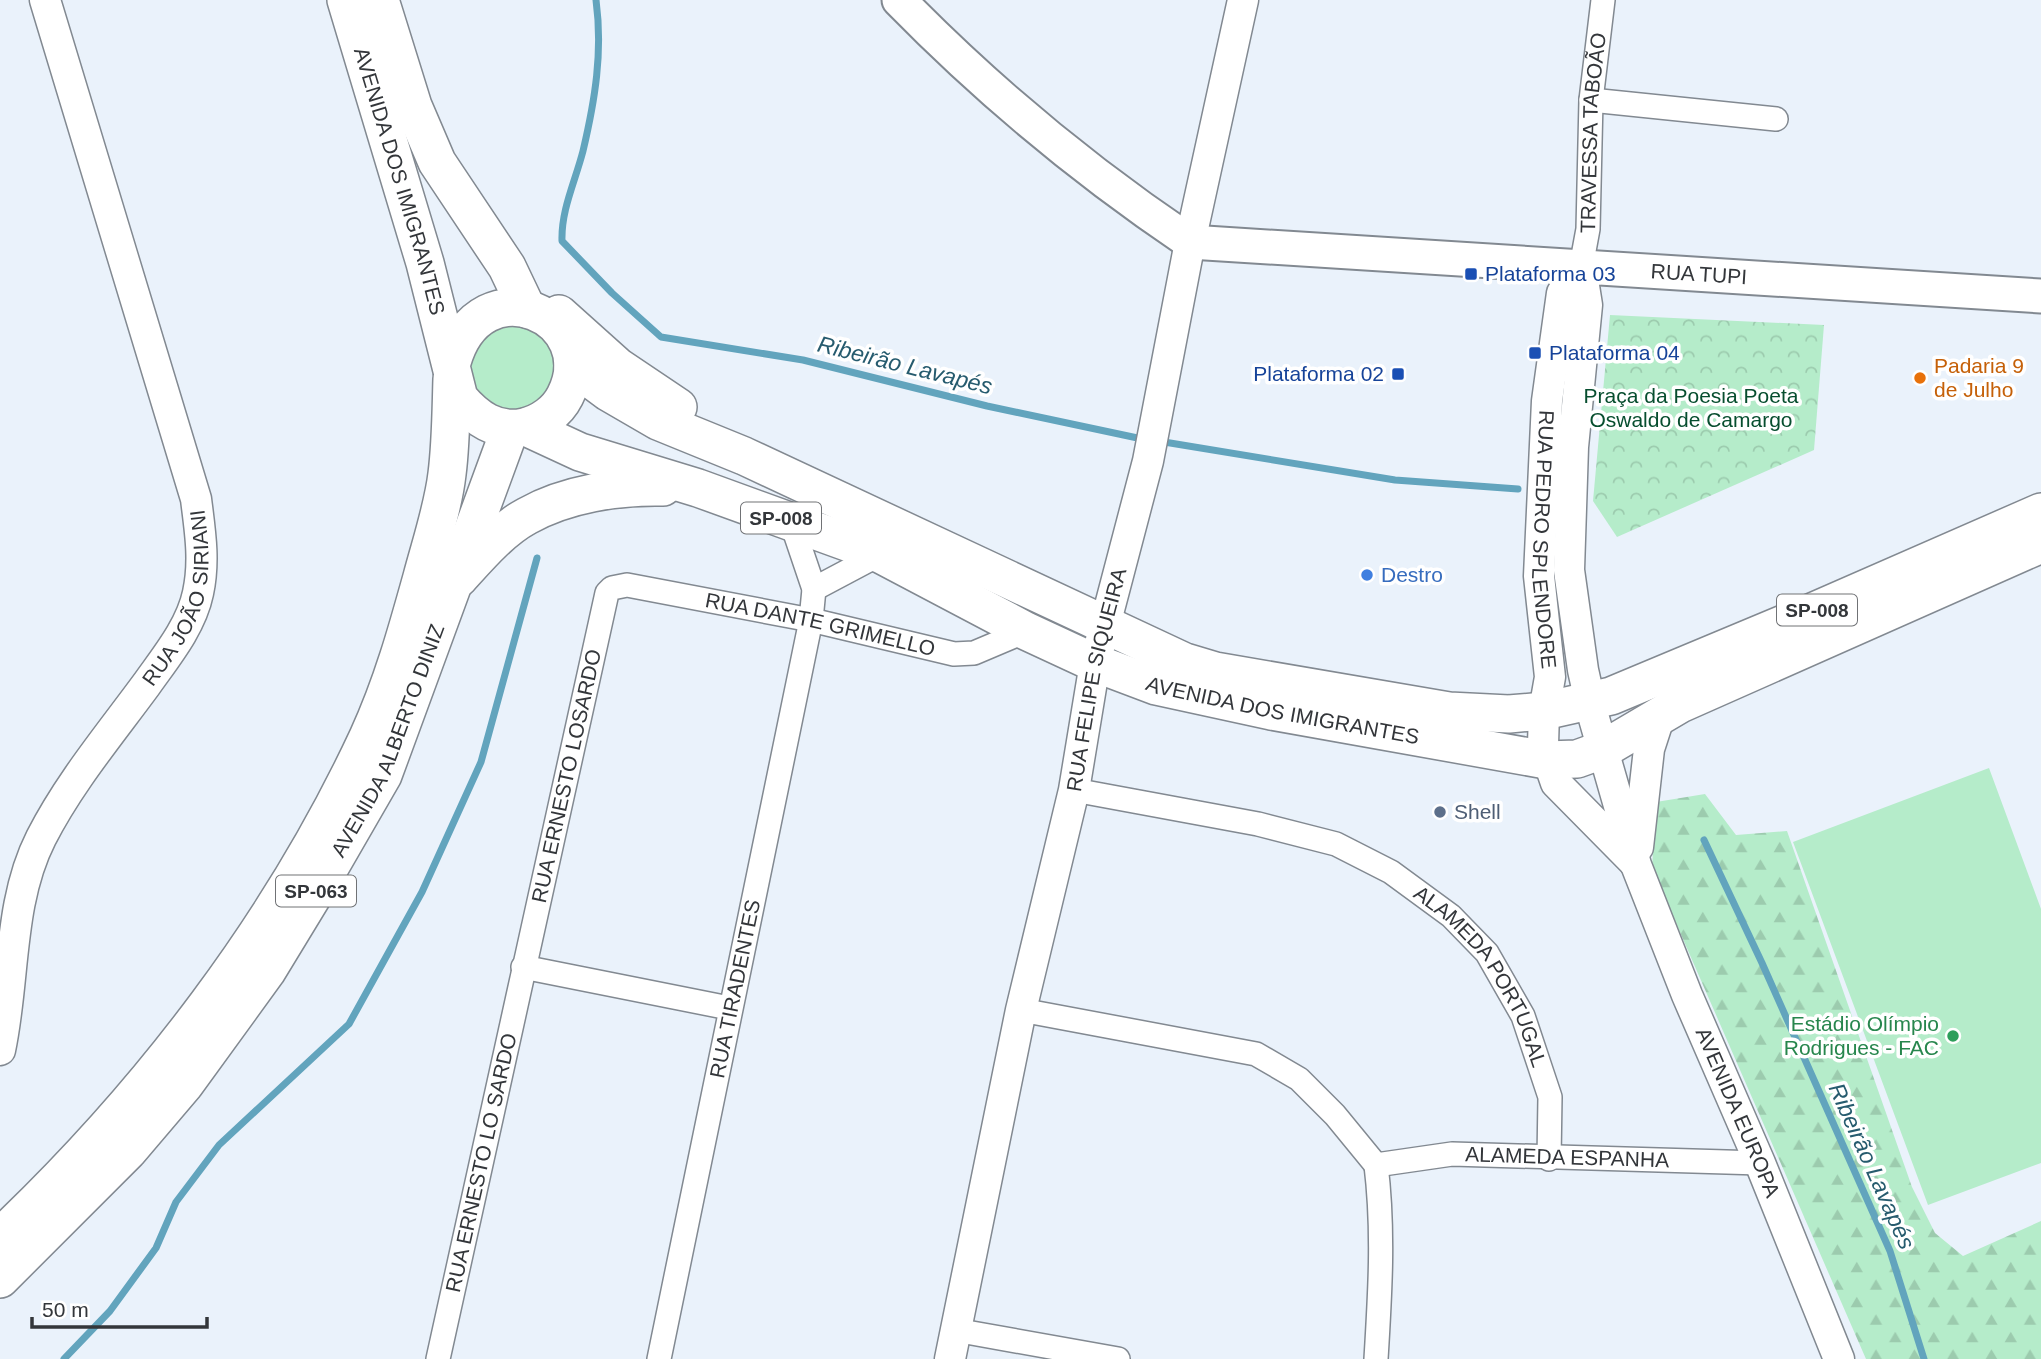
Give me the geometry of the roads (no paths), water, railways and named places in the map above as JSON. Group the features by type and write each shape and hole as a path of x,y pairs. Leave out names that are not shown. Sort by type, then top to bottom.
{"main road":[{"name":"AVENIDA DOS IMIGRANTES","path":"346,0 459,398 473,414 490,425 518,428 580,452 698,488 880,554 1026,631 1094,663 1156,686 1271,711 1546,760 1577,759 1602,750 1660,715 2041,544"},
{"name":"AVENIDA DOS IMIGRANTES","path":"380,0 413,106 437,162 507,267"},
{"path":"900,0 977,72 1111,188 1190,242"},
{"name":"RUA TUPI","path":"1190,242 2041,296"},
{"path":"507,267 527,309 545,316 560,330 570,347 573,366 570,386 561,405 545,418 518,428"},
{"path":"507,267 617,366 740,454"},
{"name":"AVENIDA DOS IMIGRANTES","path":"452,370 457,342 469,324 486,312 507,307 527,309"},
{"name":"SP-008","path":"573,366 608,392 658,421 740,454"},
{"name":"AVENIDA ALBERTO DINIZ","path":"0,1237 45,1194 125,1108 196,1018 269,913 328,815 369,736 400,657 447,475 452,370"},
{"name":"AVENIDA ALBERTO DINIZ","path":"0,1279 128,1152 185,1084 267,971 383,775 419,683 449,589 518,428"},
{"name":"AVENIDA DOS IMIGRANTES","path":"740,454 1176,658 1215,671 1449,711 1509,714 1544,712 1591,702 1822,608 2041,512"},
{"name":"SP-063","path":"449,589 489,546 526,516 568,499 615,489 698,488"}],"street":[{"name":"RUA JOÃO SIRIANI","path":"0,1050 8,1011 19,895 40,839 76,781 175,644 198,596 204,554 196,499 45,0"},
{"name":"RUA FELIPE SIQUEIRA","path":"953,1345 1021,1010 1074,790 1094,663 1107,624 1148,461 1190,242 1243,0"},
{"name":"TRAVESSA TABOÃO","path":"1581,267 1588,229 1591,100 1603,0"},
{"path":"1591,100 1776,119"},
{"name":"RUA PEDRO SPLENDORE","path":"1581,267 1587,305 1573,447 1569,570 1583,670 1602,750"},
{"name":"RUA PEDRO SPLENDORE","path":"1546,760 1544,712 1550,677 1539,576 1547,401 1562,293 1581,267"},
{"path":"791,521 814,589 880,554"},
{"name":"RUA DANTE GRIMELLO","path":"612,588 627,584 811,620 954,654 974,653 1026,631"},
{"name":"RUA ERNESTO LOSARDO","path":"523,967 603,600 612,588"},
{"name":"RUA TIRADENTES","path":"659,1359 729,1008 811,620 814,589"},
{"name":"AVENIDA EUROPA","path":"1636,864 1649,749 1660,715"},
{"name":"AVENIDA EUROPA","path":"1602,750 1636,864 1686,995 1760,1164 1839,1359"},
{"name":"AVENIDA EUROPA","path":"1546,760 1556,783 1636,864"},
{"name":"ALAMEDA PORTUGAL","path":"1074,790 1258,824 1336,844 1391,872 1451,916 1487,953 1522,1016 1550,1097 1549,1159"},
{"path":"523,967 729,1008"},
{"name":"RUA ERNESTO LO SARDO","path":"438,1359 523,967"},
{"path":"1021,1010 1256,1054 1299,1079 1335,1115 1376,1166 1381,1255 1376,1359"},
{"name":"ALAMEDA ESPANHA","path":"1376,1166 1452,1154 1760,1164"},
{"path":"953,1345 1118,1359"}],"waterway":[{"name":"Ribeirão Lavapés","path":"596,0 599,38 594,95 583,151 566,207 562,241 612,293 661,337 803,360 987,406 1147,440"},
{"name":"Ribeirão Lavapés","path":"1158,441 1395,480 1518,489"},
{"path":"64,1359 110,1311 156,1248 176,1202 219,1145 349,1024 422,892 481,762 537,558"},
{"name":"Ribeirão Lavapés","path":"1704,840 1762,963 1890,1251 1924,1359"}],"place":[{"name":"Plataforma 03","path":"1471,274"},
{"name":"Plataforma 04","path":"1535,353"},
{"name":"Plataforma 02","path":"1398,374"},
{"name":"Padaria 9 de Julho","path":"1920,378"},
{"name":"Destro","path":"1367,575"},
{"name":"Shell","path":"1440,812"},
{"name":"Estádio Olímpio Rodrigues - FAC","path":"1953,1036"}],"park label":[{"name":"Praça da Poesia Poeta Oswaldo de Camargo","path":"1691,408"}]}
